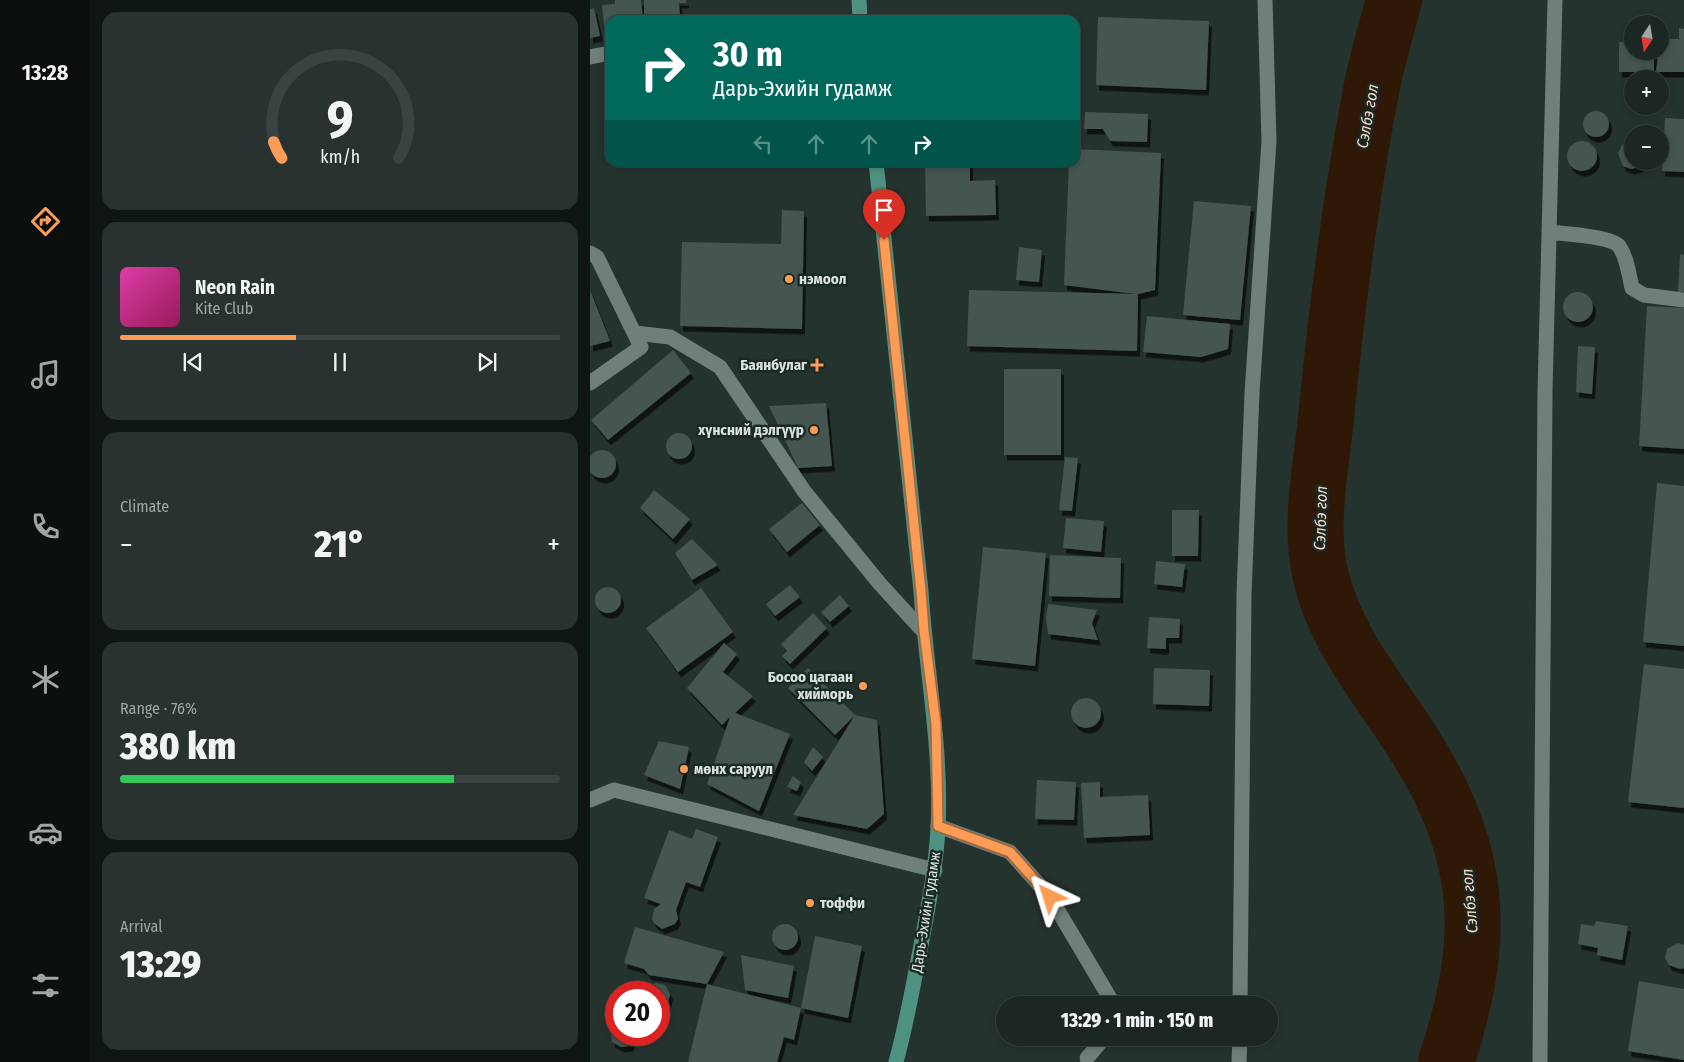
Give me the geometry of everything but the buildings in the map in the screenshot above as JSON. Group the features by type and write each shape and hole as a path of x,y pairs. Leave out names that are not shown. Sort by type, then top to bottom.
{"main road":[{"path":"858,0 860,15"},
{"name":"Дарь-Эхийн гудамж","path":"877,167 924,631 936,724 938,826 935,870 907,1024 896,1062"}],"street":[{"path":"1240,996 1244,594 1252,393 1269,141 1265,0"},
{"path":"1540,1062 1545,402 1555,0"},
{"path":"590,57 605,55"},
{"path":"1549,232 1609,240 1618,245 1626,261 1632,288 1644,296 1684,300"},
{"path":"590,254 597,258 641,347 590,383"},
{"path":"635,333 670,337 720,367 804,491 880,584 924,631"},
{"path":"590,800 614,790 935,870"},
{"path":"938,826 1010,852 1050,897 1109,996"},
{"path":"1087,1058 1097,1046"},
{"path":"1239,1062 1240,1046"}],"waterway":[{"name":"Сэлбэ гол","path":"1394,0 1373,81 1351,207 1319,476 1316,535 1320,573 1333,613 1363,668 1425,763 1447,804 1461,844 1470,884 1473,925 1469,968 1461,1013 1446,1062"}],"place":[{"name":"нэмоол","path":"789,279"},
{"name":"Баянбулаг","path":"817,365"},
{"name":"хүнсний дэлгүүр","path":"814,430"},
{"name":"Босоо цагаан хийморь","path":"863,686"},
{"name":"мөнх саруул","path":"684,769"},
{"name":"тоффи","path":"810,903"}],"route":[{"path":"884,240 924,631 936,724 938,826 1010,852 1050,897"}]}
